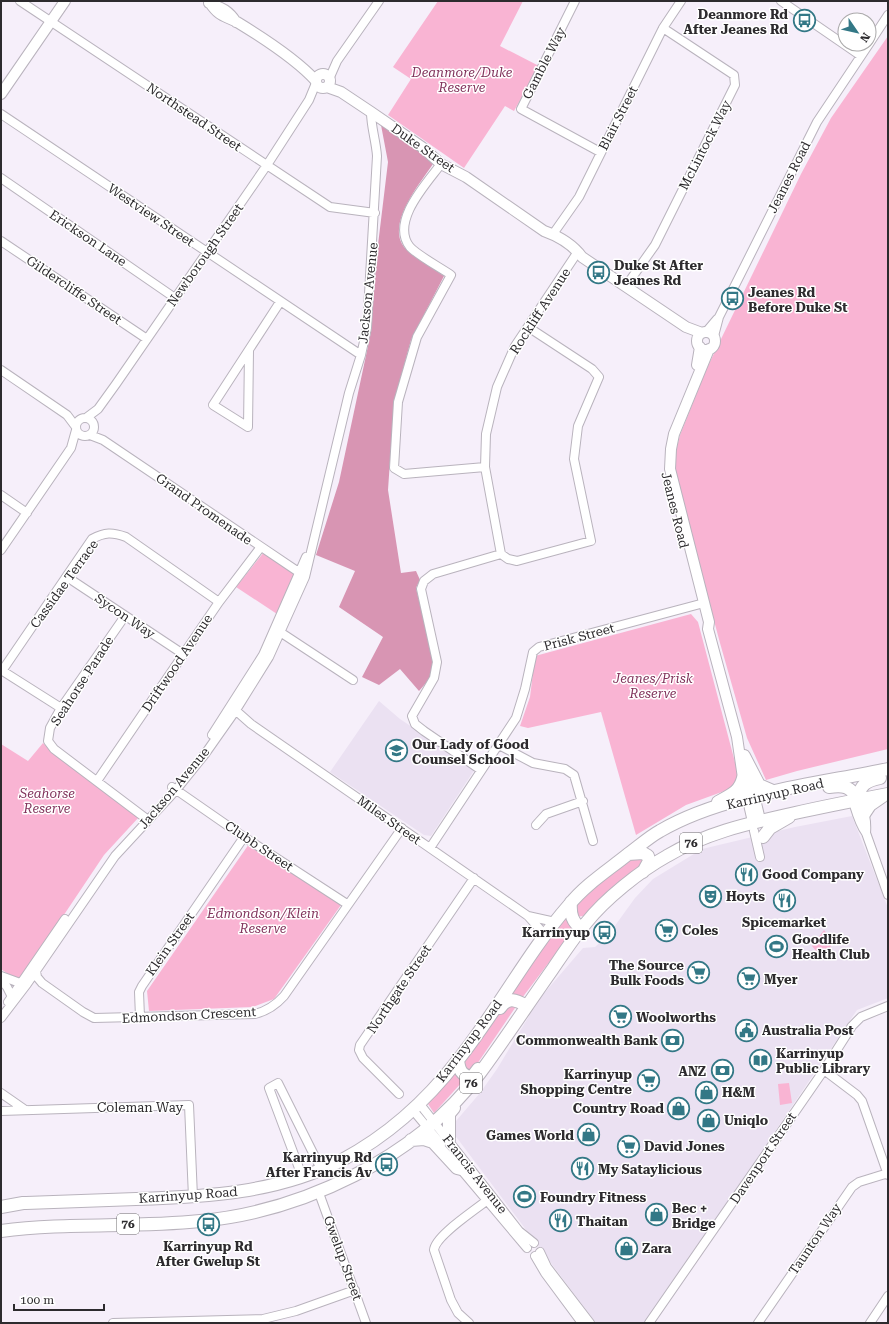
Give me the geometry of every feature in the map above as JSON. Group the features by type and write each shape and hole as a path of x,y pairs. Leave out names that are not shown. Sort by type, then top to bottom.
{"highway":[{"path":"744,756 759,785 775,792"},
{"name":"Karrinyup Road","path":"1,1207 23,1203 193,1197 245,1191 302,1176 321,1169 362,1148 416,1106 458,1060 555,922 571,902 600,876 658,832 678,822 751,797 888,770"},
{"path":"857,799 860,789 864,783 888,776"},
{"path":"678,822 690,813 711,806 738,790 743,778"},
{"path":"792,788 805,791 840,786 851,789 857,799"},
{"path":"864,814 870,806 886,795"},
{"name":"Karrinyup Road","path":"1,1231 36,1226 197,1222 219,1219 276,1208 319,1192 372,1166 431,1125 457,1100 488,1061 582,929 615,894 640,875 665,857 694,841 758,828 796,813 857,799 886,795"},
{"path":"758,828 770,828 796,813"},
{"path":"628,854 643,853 648,856 648,864 640,875"},
{"path":"571,902 572,917 576,924 582,929"},
{"path":"480,1029 486,1027 505,1001 518,1001 527,1006"},
{"path":"448,1140 449,1114 488,1067 488,1061 483,1063 472,1077 470,1077 462,1073 458,1060"},
{"path":"411,1140 424,1139 433,1142 457,1168 461,1169"}],"main road":[{"path":"1,94 58,1"},
{"path":"1,83 48,19 65,1"},
{"name":"Duke Street","path":"208,2 221,6 229,12 236,22 422,147 441,164 466,177 549,233 550,238 626,286 705,339"},
{"name":"Jeanes Road","path":"705,339 674,434 670,460 672,481 701,603 709,622 708,629 737,737 744,756 758,828"},
{"name":"Jeanes Road","path":"737,737 743,778 751,797"}],"street":[{"name":"Northstead Street","path":"20,1 330,207 375,213"},
{"name":"Newborough Street","path":"1,550 71,448 91,431 98,409 267,165 309,100 379,1"},
{"name":"Gamble Way","path":"575,1 521,109 533,117 600,152"},
{"name":"Blair Street","path":"549,233 579,197 600,152 663,28 680,1"},
{"path":"781,1 861,56"},
{"name":"Jeanes Road","path":"877,32 888,16"},
{"name":"McLintock Way","path":"626,286 654,245 735,85 734,75 663,28"},
{"name":"Jeanes Road","path":"705,339 719,317 817,122 864,52"},
{"name":"Jackson Avenue","path":"1,1018 111,852 193,770 231,711 269,657 278,631 302,575 314,540 349,393 361,355 367,328 375,213 377,156 376,138 371,126 371,112"},
{"name":"Westview Street","path":"1,114 206,253 361,355"},
{"path":"441,164 408,209 404,224 404,235 411,248 451,275 417,336 398,402 394,468 404,474 485,467"},
{"name":"Erickson Lane","path":"1,178 175,298"},
{"name":"Gildercliffe Street","path":"1,241 147,339"},
{"name":"Rockliff Avenue","path":"501,554 485,467 486,434 497,387 515,346 579,256"},
{"path":"249,351 248,427 213,405 280,302"},
{"path":"482,770 424,731 415,724 412,716 434,678 437,662 421,589 424,581 433,574 501,554 508,559 517,561 591,541 574,459 578,426 599,377 592,369 528,327"},
{"path":"1,370 67,415 80,435 91,431 90,420 67,415"},
{"name":"Newborough Street","path":"71,448 77,422 98,409"},
{"name":"Grand Promenade","path":"91,431 260,548 302,575"},
{"path":"1,495 27,512"},
{"name":"Cassidae Terrace","path":"2,670 92,539 103,533 112,532 126,537 219,602"},
{"name":"Driftwood Avenue","path":"97,780 219,602 260,548"},
{"name":"Sycon Way","path":"67,577 183,654"},
{"name":"Prisk Street","path":"430,848 516,718 525,690 533,652 539,647 701,603"},
{"name":"Seahorse Parade","path":"125,616 61,708 50,728 48,741 54,749 146,818"},
{"path":"278,631 353,680"},
{"path":"2,670 61,708"},
{"name":"Miles Street","path":"231,711 528,916 545,936"},
{"path":"499,745 533,763 565,769 574,776 583,801 593,840"},
{"name":"Clubb Street","path":"174,788 244,837 347,904"},
{"path":"866,833 867,824 861,803 857,799 854,805 861,827 866,833 888,895"},
{"path":"536,825 546,814 583,801"},
{"name":"Jackson Avenue","path":"1,1014 12,995 36,971 115,856 146,818"},
{"name":"Edmondson Crescent","path":"1,976 14,983 35,985 58,996 94,1018 255,1014 270,1008 284,996 347,904 402,828"},
{"path":"758,828 760,857"},
{"name":"Klein Street","path":"140,1017 139,992 142,986 244,837"},
{"name":"Northgate Street","path":"399,1094 363,1058 359,1050 360,1045 474,878"},
{"name":"Miles Street","path":"528,916 555,922"},
{"name":"Edmondson Crescent","path":"36,971 38,979 58,996"},
{"path":"1,980 12,995"},
{"name":"Davenport Street","path":"649,1323 824,1070 855,1022 864,1016 888,1006"},
{"path":"824,1070 857,1095 862,1101 888,1174"},
{"path":"302,1176 269,1088 278,1082 321,1169"},
{"path":"1,1093 25,1109"},
{"name":"Coleman Way","path":"1,1110 189,1105 193,1197"},
{"name":"Francis Avenue","path":"416,1106 461,1169 519,1231 530,1245 539,1246 538,1254 544,1273 582,1323"},
{"name":"Francis Avenue","path":"431,1125 448,1140 489,1198"},
{"name":"Taunton Way","path":"758,1323 852,1187 859,1182 888,1174"},
{"name":"Gwelup Street","path":"319,1192 366,1323"},
{"path":"460,1323 458,1313 451,1300 434,1250 434,1245 442,1236 489,1198"},
{"name":"Francis Avenue","path":"538,1254 590,1323"},
{"path":"113,1323 263,1319 296,1311 355,1290"},
{"path":"870,1323 887,1298"},
{"path":"458,1313 469,1323"}],"shaded area":[{"path":"381,125 435,161 407,204 399,228 400,239 406,249 444,276 411,340 394,402 388,490 401,573 416,571 420,580 416,588 432,654 432,676 419,691 400,669 379,685 362,677 383,637 339,607 355,571 316,555 339,482 371,332 377,253 388,162"},
{"name":"Our Lady of Good Counsel School","path":"379,701 400,719 475,769 431,836 424,835 330,772"},
{"name":"Karrinyup Shopping Centre","path":"852,816 888,908 888,998 857,1010 653,1312 643,1323 596,1323 454,1134 456,1121 480,1093 497,1069 540,998 583,948 595,947 609,934 635,898 653,879 702,849 795,827"}],"green space":[{"name":"Deanmore/Duke Reserve","path":"438,1 523,1 500,46 539,66 514,111 505,106 464,168 388,115 411,79 393,67"},
{"path":"888,36 888,749 766,780 747,738 677,482 674,459 680,435 706,370 801,174 831,118"},
{"path":"264,552 297,575 280,616 236,587"},
{"name":"Jeanes/Prisk Reserve","path":"691,614 698,622 741,785 686,805 636,835 601,712 528,728 520,726 530,697 535,656"},
{"name":"Seahorse Reserve","path":"43,743 51,751 139,817 104,855 19,982 1,969 1,744 28,761"},
{"name":"Edmondson/Klein Reserve","path":"249,844 341,905 274,999 253,1007 149,1011 147,991"},
{"path":"635,855 645,860 644,865 622,880 583,916 576,917 576,901"},
{"path":"563,916 575,928 522,998 507,995"},
{"path":"824,930 829,937 831,945 828,952 821,957 812,946"},
{"path":"507,1002 517,1005 473,1070 434,1113 428,1104 433,1094"},
{"path":"789,1083 792,1103 780,1105 778,1084"}],"place":[{"name":"Deanmore Rd After Jeanes Rd","path":"804,21"},
{"name":"Duke St After Jeanes Rd","path":"599,272"},
{"name":"Jeanes Rd Before Duke St","path":"732,299"},
{"name":"Our Lady of Good Counsel School","path":"396,751"},
{"name":"Good Company","path":"747,874"},
{"name":"Hoyts","path":"711,896"},
{"name":"Spicemarket","path":"784,900"},
{"name":"Coles","path":"667,930"},
{"name":"Karrinyup","path":"605,932"},
{"name":"Goodlife Health Club","path":"776,946"},
{"name":"The Source Bulk Foods","path":"699,972"},
{"name":"Myer","path":"748,979"},
{"name":"Woolworths","path":"621,1017"},
{"name":"Australia Post","path":"746,1030"},
{"name":"Commonwealth Bank","path":"673,1040"},
{"name":"Karrinyup Public Library","path":"760,1060"},
{"name":"ANZ","path":"722,1071"},
{"name":"Karrinyup Shopping Centre","path":"648,1081"},
{"name":"H&M","path":"706,1092"},
{"name":"Country Road","path":"679,1108"},
{"name":"Uniqlo","path":"708,1120"},
{"name":"Games World","path":"589,1135"},
{"name":"David Jones","path":"628,1146"},
{"name":"Karrinyup Rd After Francis Av","path":"387,1164"},
{"name":"My Sataylicious","path":"583,1169"},
{"name":"Foundry Fitness","path":"525,1197"},
{"name":"Bec + Bridge","path":"657,1215"},
{"name":"Thaitan","path":"560,1221"},
{"name":"Karrinyup Rd After Gwelup St","path":"208,1224"},
{"name":"Zara","path":"626,1248"}]}
